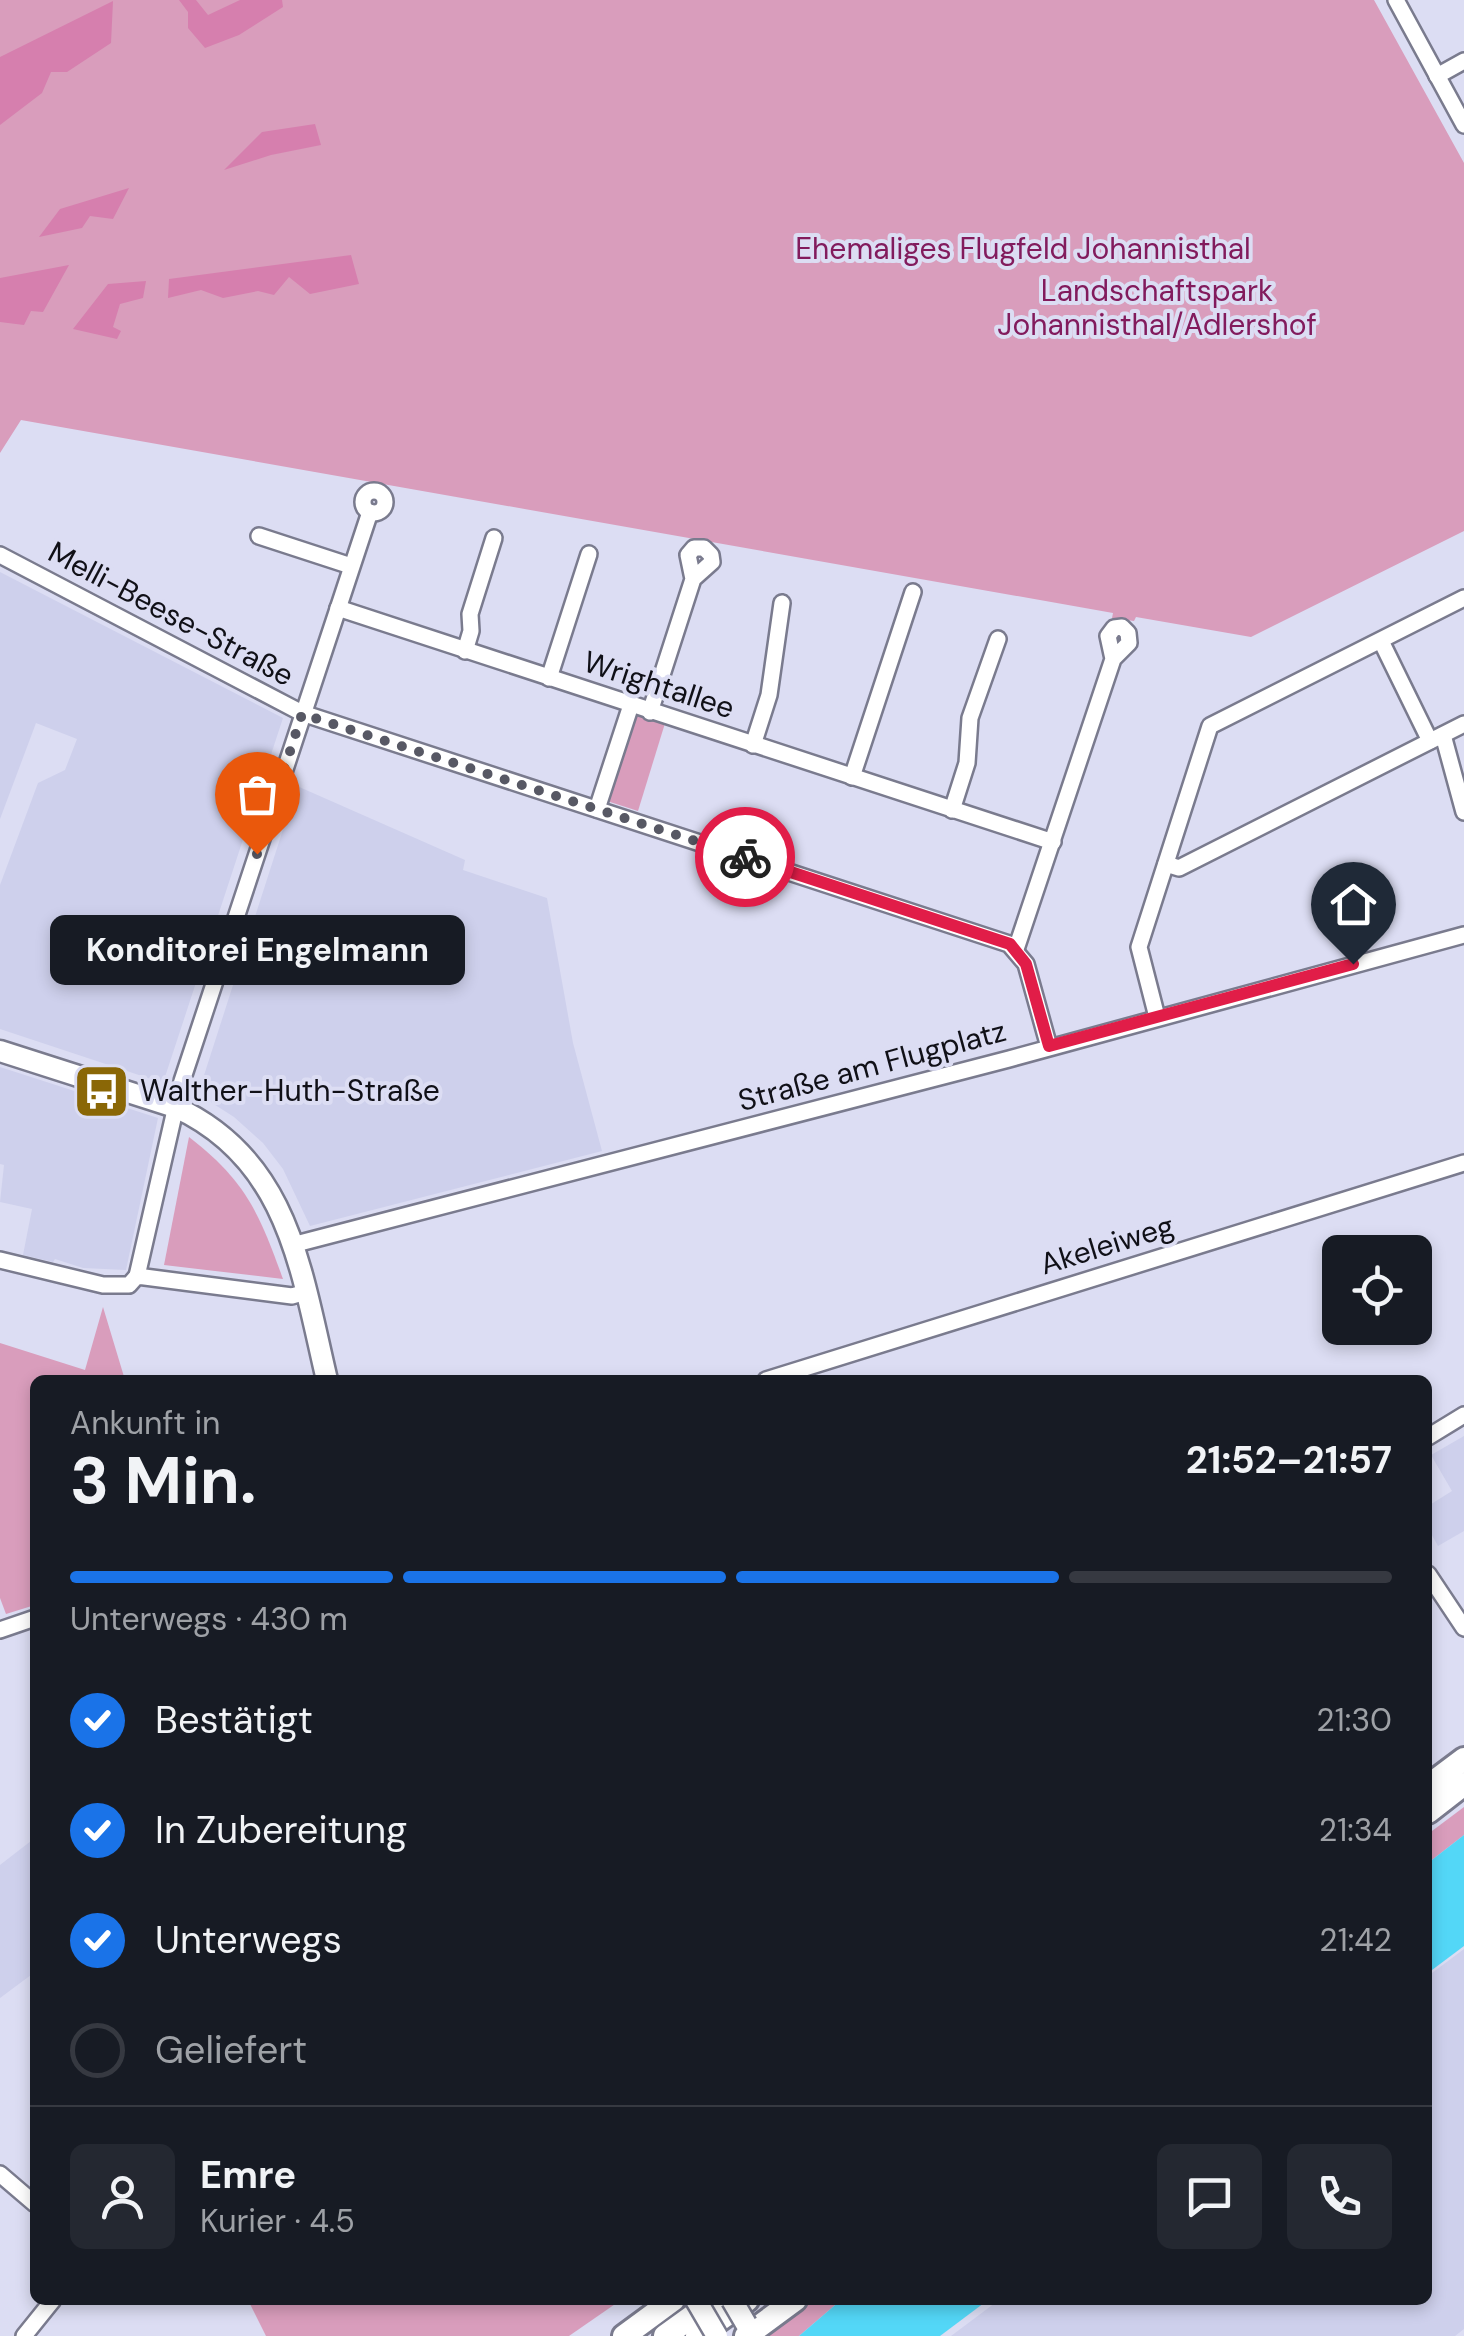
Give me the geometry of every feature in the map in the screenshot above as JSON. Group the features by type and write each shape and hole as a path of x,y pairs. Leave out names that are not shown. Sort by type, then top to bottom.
{"highway":[{"path":"1432,1783 1464,1759"},
{"path":"1432,1809 1464,1784"},
{"path":"624,2336 666,2305"},
{"path":"665,2336 708,2305"},
{"path":"697,2336 740,2305"},
{"path":"749,2332 788,2305"}],"main road":[{"path":"0,1050 175,1106 199,1119 244,1154 278,1205 306,1292 326,1375"},
{"path":"699,2305 716,2336"},
{"path":"735,2305 749,2332"}],"street":[{"path":"1396,0 1464,125"},
{"path":"1438,76 1464,61"},
{"path":"0,1260 102,1285 129,1285 137,1276 175,1106 370,512"},
{"path":"259,536 351,566"},
{"path":"465,651 471,631 470,614 494,538"},
{"name":"Wrightallee","path":"548,678 589,554"},
{"name":"Melli-Beese-Straße","path":"0,555 302,714 1000,940 1016,949"},
{"path":"650,712 693,579"},
{"path":"852,777 913,592"},
{"path":"1157,1016 1139,947 1210,726 1464,598"},
{"name":"Wrightallee","path":"753,745 769,695 782,603"},
{"name":"Wrightallee","path":"338,608 1053,842"},
{"path":"952,810 967,763 970,718 998,639"},
{"path":"1380,641 1436,738 1464,812"},
{"path":"1049,1046 1026,964 1016,949 1112,659"},
{"path":"597,809 630,705"},
{"path":"1166,864 1179,868 1464,724"},
{"name":"Straße am Flugplatz","path":"292,1246 1464,935"},
{"name":"Akeleiweg","path":"782,1375 1464,1163"},
{"path":"137,1276 292,1296 306,1292"},
{"path":"1432,1435 1464,1416"},
{"path":"1432,1580 1464,1628"},
{"path":"0,1630 30,1620"},
{"path":"0,2174 30,2200"},
{"path":"24,2336 49,2305"}],"shaded area":[{"path":"179,0 196,0 208,15 240,0 282,0 283,7 239,35 205,48 188,28 188,12"},
{"path":"113,1 111,43 67,72 51,72 42,93 0,125 0,57"},
{"path":"315,124 321,145 224,170 262,132"},
{"path":"129,188 113,219 90,216 82,228 39,237 60,209"},
{"path":"351,255 359,284 310,294 289,277 274,295 258,291 223,298 201,290 168,298 169,279"},
{"path":"69,265 43,312 31,311 24,325 0,322 0,278"},
{"path":"146,281 143,298 120,304 113,327 121,331 117,339 73,329 108,284"},
{"path":"0,572 283,718 163,1083 0,1029 0,885 38,783 65,770 77,739 36,723 0,819"},
{"path":"297,786 465,860 463,870 547,898 573,1043 602,1151 310,1226 283,1169 263,1143 234,1117 198,1094"},
{"path":"0,1067 158,1118 126,1270 83,1268 23,1255 32,1209 0,1202 4,1165 0,1164"},
{"path":"1464,1436 1464,1531 1438,1546 1432,1535 1432,1504 1452,1491 1432,1454"},
{"path":"30,1842 30,1976 0,1998 0,1865"},
{"path":"1464,1949 1464,2329 1455,2336 951,2336 992,2305 1432,2305 1432,1973"}],"green space":[{"name":"Landschaftspark Johannisthal/Adlershof","path":"0,0 1374,0 1464,163 1464,531 1251,637 1136,617 1134,621 1112,618 1113,613 21,420 0,453"},
{"path":"635,711 666,720 638,811 607,801"},
{"path":"189,1137 224,1168 248,1200 283,1279 164,1265"},
{"path":"103,1307 123,1375 30,1375 30,1607 6,1614 0,1598 0,1343 85,1370"},
{"path":"1464,1807 1464,1835 1432,1860 1432,1831"},
{"path":"250,2305 614,2305 569,2336 266,2336"},
{"path":"835,2305 799,2336 762,2336 803,2308"}],"water":[{"path":"1464,1835 1464,1946 1432,1970 1432,1860"},
{"path":"835,2305 981,2305 940,2336 799,2336"}],"way so far":[{"path":"257,854 302,714 745,857"}],"place":[{"name":"Konditorei Engelmann","path":"257,854"},
{"name":"Walther-Huth-Straße","path":"101,1091"}],"route":[{"path":"745,857 1010,944 1026,964 1049,1046 1353,964"}],"park label":[{"name":"Ehemaliges Flugfeld Johannisthal","path":"1023,249"}]}
